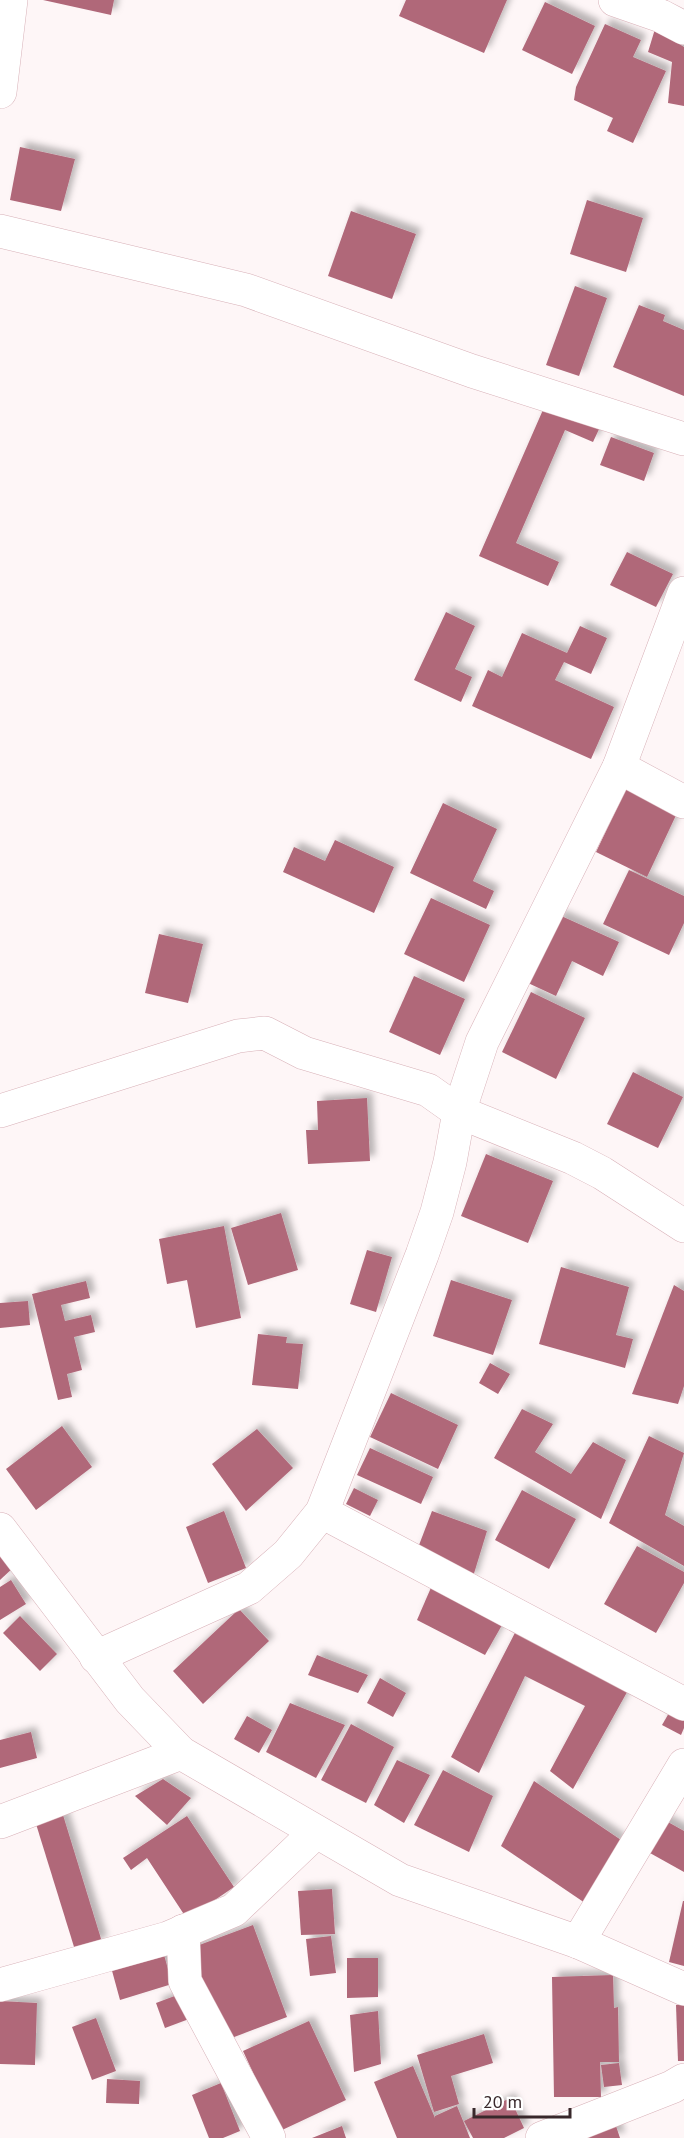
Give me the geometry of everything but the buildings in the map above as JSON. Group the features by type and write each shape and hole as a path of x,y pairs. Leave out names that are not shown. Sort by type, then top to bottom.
{"street":[{"path":"0,92 11,0"},
{"path":"615,0 661,16 684,28"},
{"path":"0,231 246,290 471,371 684,439"},
{"path":"96,1657 249,1588 288,1554 322,1512 437,1212 450,1162 459,1112 482,1042 619,767 684,593"},
{"path":"619,767 684,802"},
{"path":"0,1111 238,1036 265,1033 304,1053 428,1090 459,1112 573,1158 602,1173 684,1226"},
{"path":"322,1512 684,1704"},
{"path":"0,1529 130,1700 181,1753 400,1880 579,1942 684,1989"},
{"path":"0,1822 181,1753"},
{"path":"579,1942 684,1765"},
{"path":"0,1985 168,1938 234,1910 316,1832"},
{"path":"183,1931 185,1981 269,2138"},
{"path":"542,2138 672,2087 684,2080"}]}
